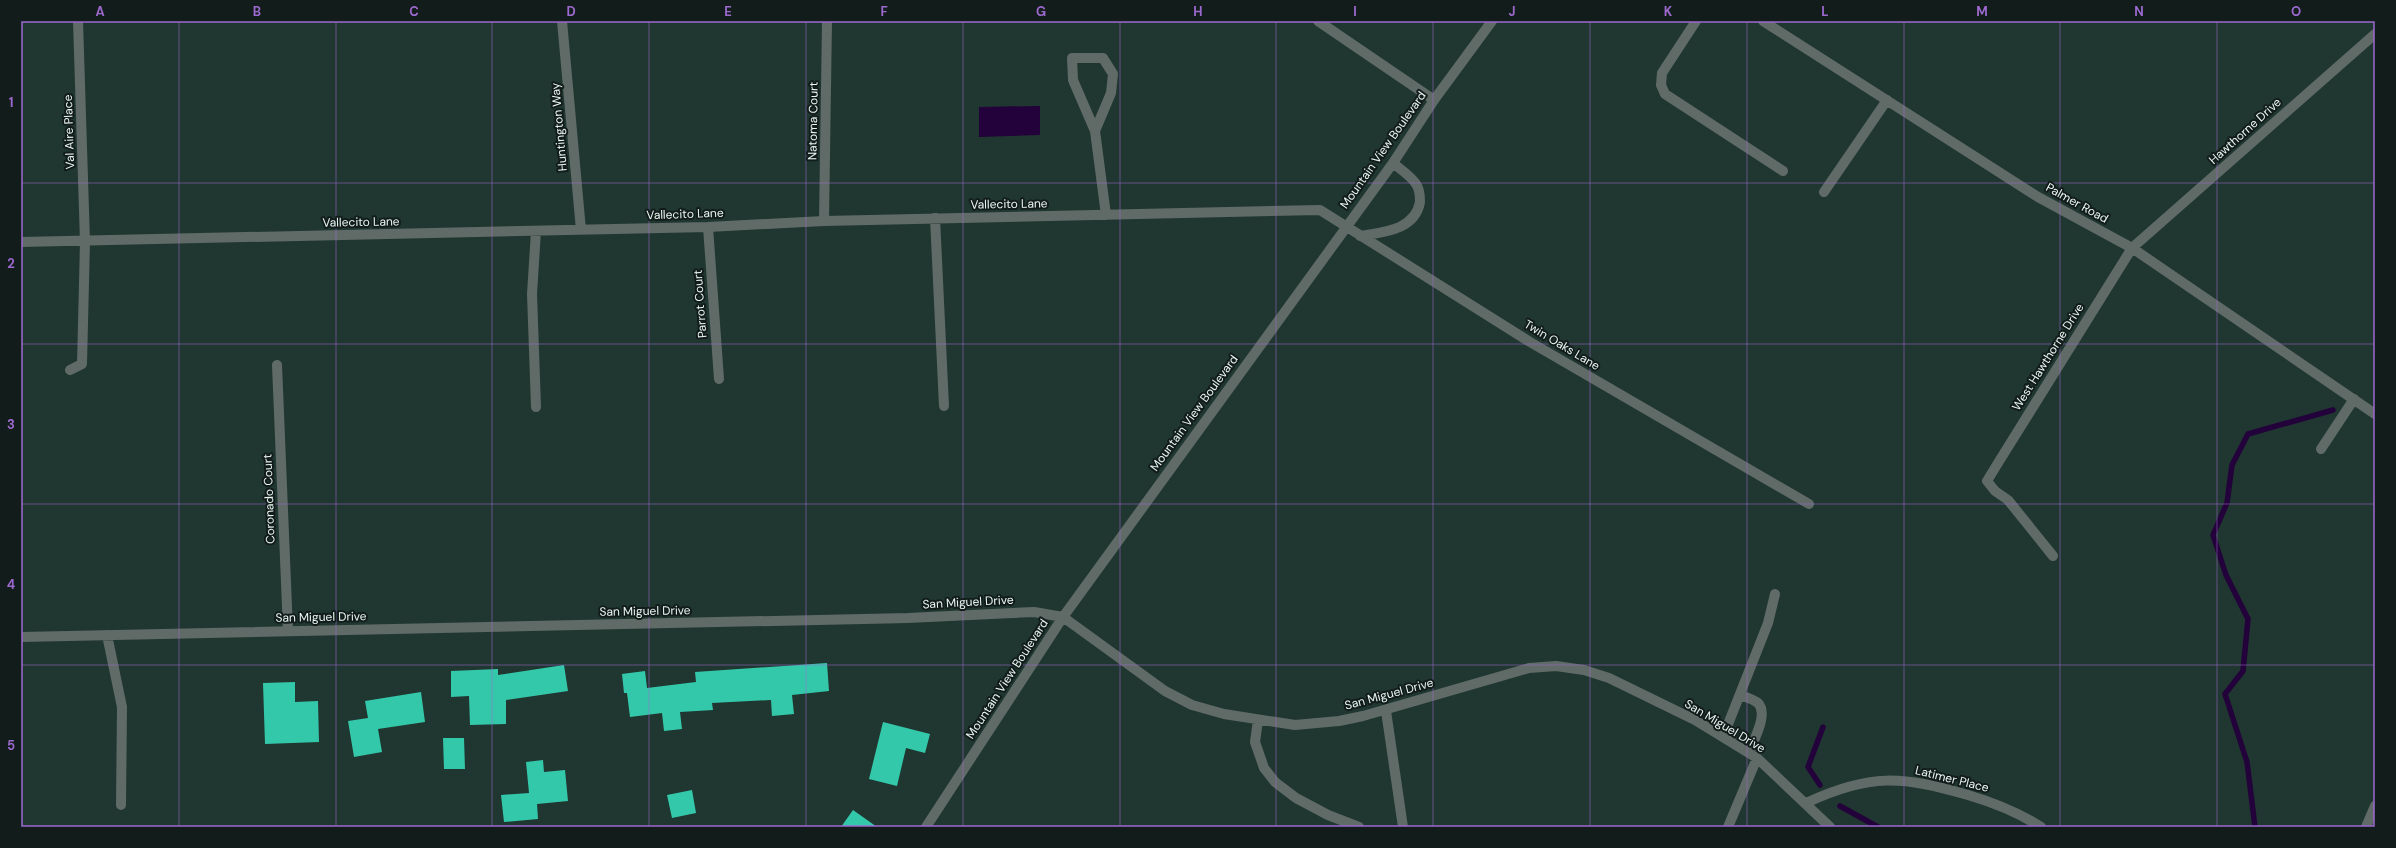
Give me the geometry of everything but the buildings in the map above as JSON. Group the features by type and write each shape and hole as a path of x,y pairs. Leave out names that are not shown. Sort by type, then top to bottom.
{"street":[{"name":"Val Aire Place","path":"70,370 82,364 85,242 78,21"},
{"name":"Huntington Way","path":"562,21 581,230"},
{"name":"Natoma Court","path":"824,220 827,21"},
{"path":"1318,21 1434,100"},
{"name":"Mountain View Boulevard","path":"926,827 1063,617 1345,225 1393,163 1434,100 1492,21"},
{"path":"1696,21 1662,73 1662,89 1665,94 1783,171"},
{"name":"Palmer Road","path":"1763,21 2038,197 2132,248 2375,414"},
{"name":"Hawthorne Drive","path":"2132,248 2375,34"},
{"path":"1095,131 1111,94 1113,74 1103,58 1072,58 1073,80 1095,131 1106,215"},
{"path":"1824,192 1887,100"},
{"path":"1360,236 1394,229 1410,222 1418,213 1420,198 1417,184 1393,163"},
{"name":"Vallecito Lane","path":"21,242 85,242 708,227 824,220 1320,210 1345,225"},
{"path":"935,218 944,406"},
{"name":"Twin Oaks Lane","path":"1345,225 1360,236 1530,342 1809,504"},
{"name":"Parrot Court","path":"708,227 719,379"},
{"path":"536,231 532,294 536,407"},
{"name":"West Hawthorne Drive","path":"2053,556 2008,500 1995,491 1987,481 2132,248"},
{"name":"Coronado Court","path":"277,365 288,631"},
{"path":"2321,449 2354,399"},
{"path":"1723,737 1768,623 1775,594"},
{"name":"San Miguel Drive","path":"21,637 908,618 1034,612 1063,617 1165,691 1192,705 1224,714 1295,724 1339,721 1386,711 1529,668 1556,666 1584,670 1609,678 1695,720 1753,756 1806,803 1830,827"},
{"path":"107,635 122,707 121,805"},
{"path":"1728,827 1753,756 1762,718 1761,707 1756,701 1740,695"},
{"path":"1386,711 1403,827"},
{"path":"1258,720 1255,742 1264,768 1275,782 1296,798 1328,815 1359,827"},
{"name":"Latimer Place","path":"1806,803 1834,790 1860,783 1891,780 1921,782 2004,806 2041,827"},
{"path":"2366,827 2375,806"}],"shaded area":[{"path":"1040,106 1040,135 979,137 979,107"}],"waterway":[{"path":"2255,827 2247,762 2225,694 2243,671 2248,619 2226,575 2213,535 2227,503 2232,465 2248,434 2333,410"},
{"path":"1820,785 1808,767 1823,727"},
{"path":"1840,806 1878,827"}]}
